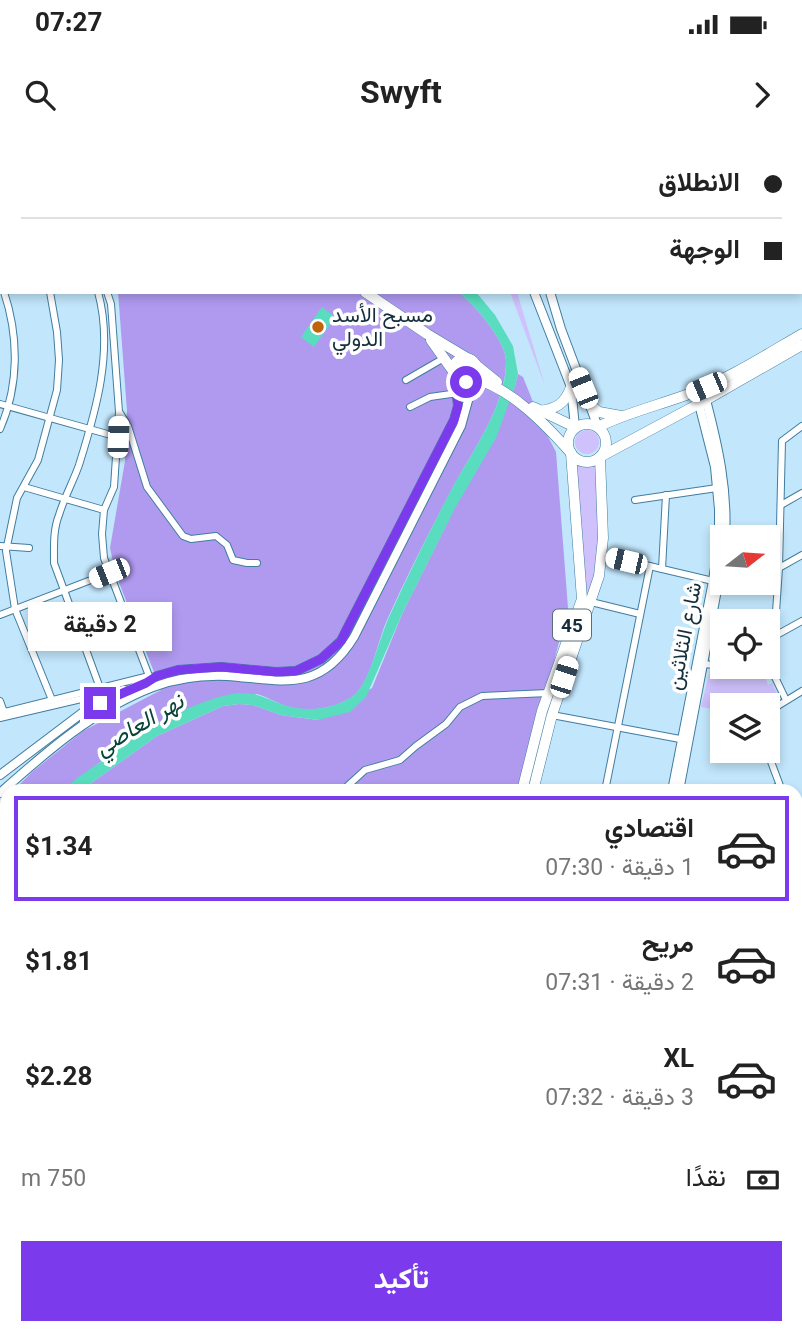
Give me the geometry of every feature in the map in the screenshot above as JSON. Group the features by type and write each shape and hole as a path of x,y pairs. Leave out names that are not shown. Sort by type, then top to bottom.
{"main road":[{"path":"368,294 476,365 489,380 522,403 551,430 570,453 582,461 592,461 703,402 800,343"},
{"path":"535,294 571,387 575,427 568,439 570,453"},
{"path":"551,294 598,427 606,439 600,457"},
{"path":"11,784 79,728 166,672 221,667 286,673 311,665 341,641 441,448 456,413 458,393 454,374 427,334"},
{"path":"522,403 575,427 589,423 598,427 621,416 686,395 800,343"},
{"path":"454,374 458,360 467,358"},
{"path":"153,680 225,676 270,682 293,681 312,675 337,659 354,637 461,426 477,373 476,365"},
{"path":"454,374 466,382 474,379 489,380"},
{"path":"539,411 563,403 571,387"},
{"path":"703,402 722,464 725,525"},
{"name":"شارع الثلاثين","path":"703,402 718,488 719,525"},
{"path":"590,405 598,412 621,416"},
{"name":"45","path":"535,784 586,601 570,453"},
{"name":"45","path":"524,784 548,693 603,555 600,457"},
{"path":"679,784 704,664 713,597"},
{"name":"شارع الثلاثين","path":"673,784 680,739 713,597"},
{"path":"0,775 86,710 99,695 133,692"}],"street":[{"path":"0,429 10,407 16,374 11,314 5,294"},
{"path":"51,294 59,360 57,390 38,460 17,498 3,546 15,609 52,699"},
{"path":"98,294 103,333 103,369 99,396 78,467 58,517 54,563 99,695"},
{"path":"1,714 99,695 153,680 104,558 104,510 114,486 119,412 111,304 108,294"},
{"path":"406,380 444,358"},
{"path":"410,407 430,397 458,393"},
{"path":"0,404 118,437"},
{"path":"119,412 128,426 147,487 183,536 191,539 216,536 227,545 233,561 257,563"},
{"path":"780,536 782,441 802,426"},
{"path":"24,487 104,510"},
{"path":"635,500 718,488"},
{"path":"781,505 802,493"},
{"path":"662,569 666,495"},
{"path":"3,546 29,548"},
{"path":"603,555 710,580"},
{"path":"780,567 802,555"},
{"path":"606,784 650,566"},
{"path":"0,615 109,573"},
{"path":"586,601 640,614"},
{"path":"780,633 802,621"},
{"path":"704,664 710,665"},
{"path":"776,679 786,700"},
{"path":"780,704 802,691"},
{"path":"350,784 365,770 400,760 446,724 460,706 482,696 548,693"},
{"path":"1,714 52,699 99,695"},
{"path":"0,701 1,714"},
{"path":"552,715 680,739"},
{"path":"771,763 778,784"}],"shaded area":[{"path":"118,294 461,294 481,314 505,353 505,378 495,411 419,553 387,620 364,683 352,697 329,707 303,709 286,706 257,694 134,736 72,784 20,784 83,731 161,690 116,575 110,548 125,461 127,411"},
{"name":"نهر العاصي","path":"461,294 478,294 495,315 513,346 518,374 515,386 496,438 455,508 403,612 366,697 350,712 318,720 281,715 253,705 223,706 157,736 90,784 71,784 134,736 156,723 217,698 248,693 295,708 312,709 338,704 359,690 418,555 485,431 500,396 505,378 505,353 495,334"},
{"path":"511,294 518,294 545,386"},
{"name":"مسبح الأسد الدولي","path":"322,307 335,317 314,347 301,337"},
{"path":"518,374 523,377 556,452 568,608 522,784 90,784 157,736 223,706 253,705 281,715 318,720 372,688 403,612 515,386"},
{"path":"587,430 596,433 599,442 596,451 587,454 578,451 575,442 578,433"},
{"path":"575,459 582,463 595,462 599,533 597,563 588,597 586,597"},
{"path":"710,670 710,679 766,679 768,685 772,683 777,693 710,693 710,709 701,707"}],"place":[{"name":"مسبح الأسد الدولي","path":"318,327"}],"route":[{"path":"100,703 166,672 221,667 286,673 321,659 341,641 441,448 458,406 455,376 466,382"}]}
